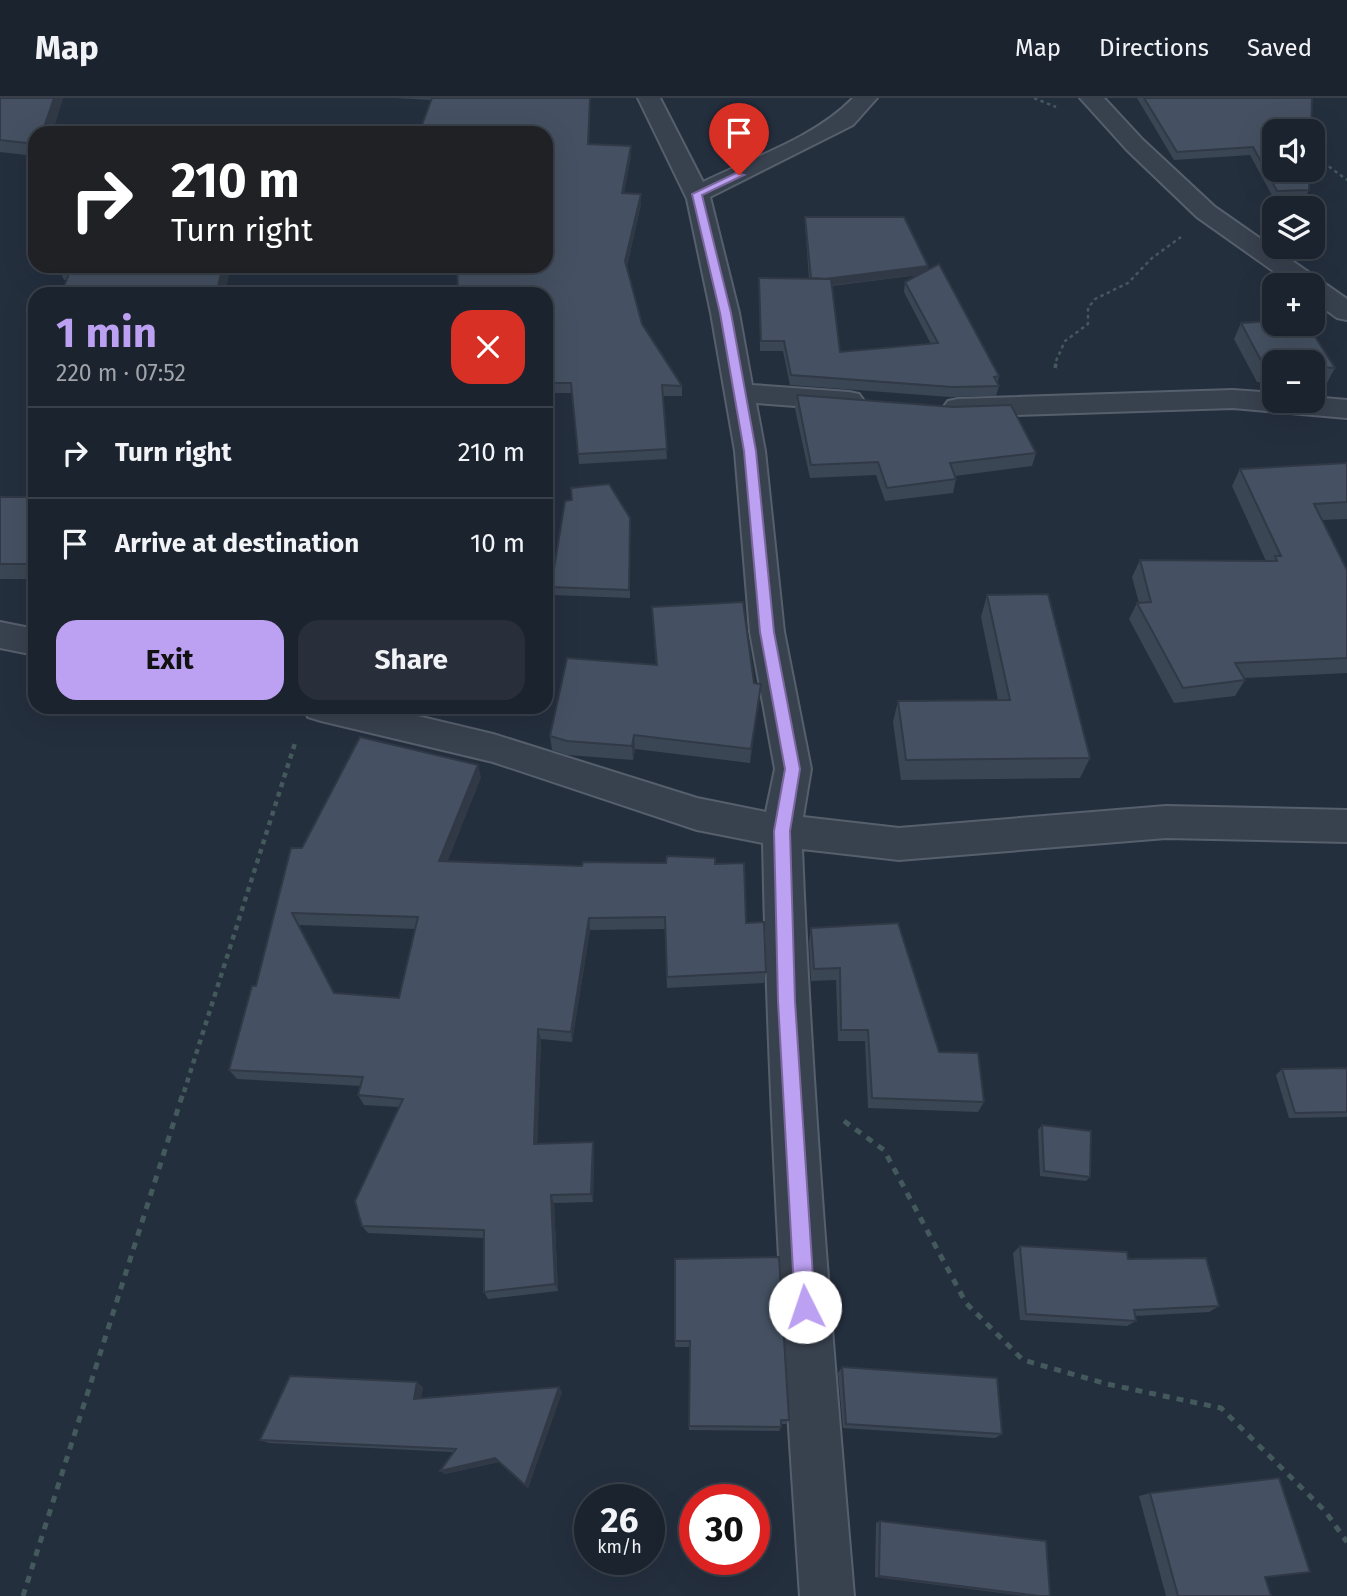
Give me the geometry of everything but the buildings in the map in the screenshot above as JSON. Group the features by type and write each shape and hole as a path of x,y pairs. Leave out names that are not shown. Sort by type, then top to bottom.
{"street":[{"path":"649,98 697,194 725,313 750,451 767,632 793,769 782,831 791,1082 827,1596"},
{"path":"697,194 845,120 866,98"},
{"path":"1091,98 1135,145 1206,212 1293,273"},
{"path":"1325,296 1347,312"},
{"path":"740,393 881,404"},
{"path":"936,408 1233,399 1347,409"},
{"path":"0,635 28,641"},
{"path":"309,720 494,748 697,814 782,831 899,844 1166,822 1347,826"}],"path":[{"path":"1039,100 1049,99"},
{"path":"1325,164 1347,180"},
{"path":"1033,406 1054,380 1056,356 1069,334 1088,324 1088,309 1096,299 1139,274 1152,258 1190,231 1206,212"},
{"path":"23,1596 309,720"},
{"path":"791,1082 884,1150 967,1303 1023,1360 1107,1384 1221,1408 1325,1511 1347,1542"}],"route":[{"path":"739,175 697,194 725,313 750,451 767,632 793,769 782,831 792,1107 805,1307"}]}
